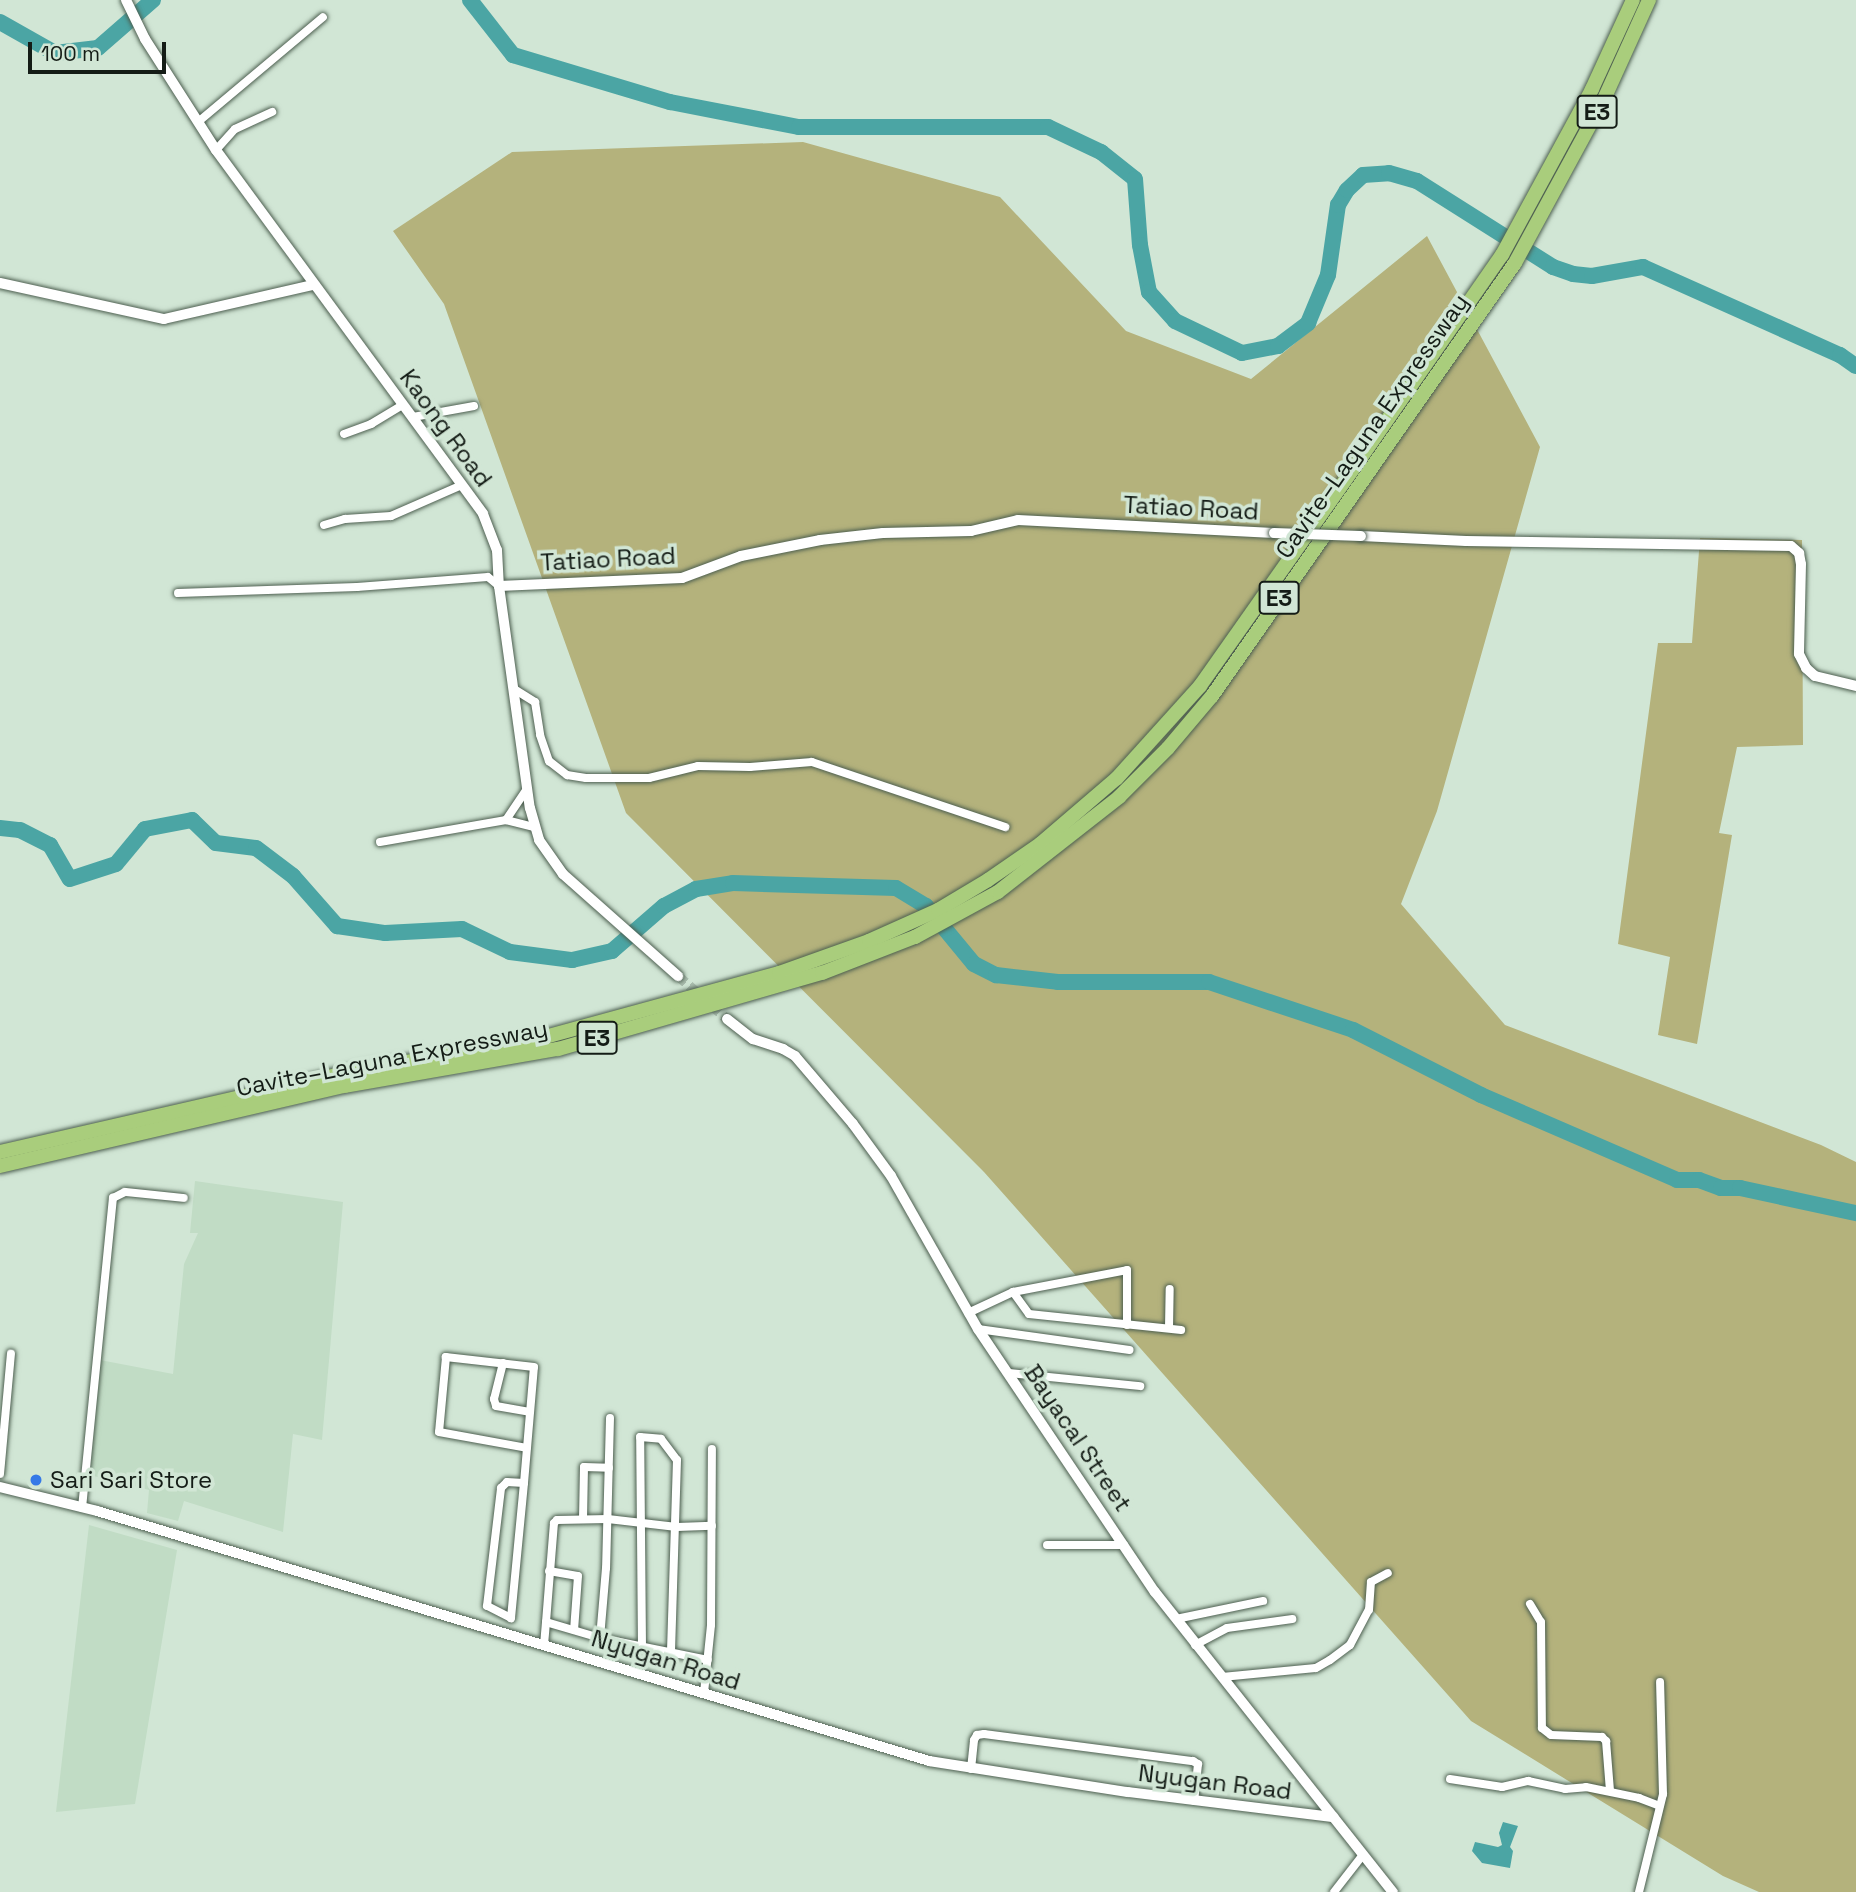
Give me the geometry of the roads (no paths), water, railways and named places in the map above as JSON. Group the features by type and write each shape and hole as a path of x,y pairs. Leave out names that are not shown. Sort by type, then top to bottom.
{"highway":[{"name":"Cavite–Laguna Expressway","path":"0,1166 345,1086 558,1049 772,990 882,951 947,922 999,892 1119,797 1168,748 1212,696 1508,259 1526,214 1592,89 1633,0"},
{"name":"Cavite–Laguna Expressway","path":"0,1152 363,1069 527,1042 779,973 869,941 938,909 988,880 1040,844 1117,778 1200,686 1508,259 1539,222 1605,97 1649,0"}],"main road":[{"name":"Kaong Road","path":"126,1 145,39 216,150 483,514 497,550 499,586 534,827 554,864 678,976"},
{"name":"Bayacal Street","path":"727,1019 754,1039 795,1056 853,1124 891,1176 978,1329 1176,1619 1393,1892"},
{"name":"Nyugan Road","path":"0,1487 82,1508 929,1761 1194,1801 1333,1817"}],"street":[{"path":"198,122 323,17"},
{"path":"216,150 235,129 272,112"},
{"path":"0,283 164,319 313,285"},
{"path":"344,434 371,424 403,405"},
{"path":"413,417 474,406"},
{"path":"324,525 345,519 391,516 461,485"},
{"name":"Tatiao Road","path":"499,586 682,578 741,556 820,540 883,533 971,531 1018,520 1466,541 1791,546 1799,553 1801,564 1799,654 1815,676 1856,686"},
{"path":"178,593 357,587 475,577 488,577 499,586"},
{"path":"514,689 535,702 540,735 549,761 567,775 586,778 649,778 698,766 750,767 812,762 1005,827"},
{"path":"506,820 527,789"},
{"path":"380,842 506,820 534,827"},
{"path":"82,1508 113,1198 125,1192 184,1198"},
{"path":"968,1313 1013,1292 1127,1270 1127,1325"},
{"path":"1169,1328 1170,1289"},
{"path":"1013,1292 1029,1314 1181,1330"},
{"path":"978,1329 1130,1350"},
{"path":"0,1474 11,1353"},
{"path":"509,1634 524,1483 534,1367 446,1357 439,1432 527,1448"},
{"path":"503,1363 494,1399 496,1406 529,1412"},
{"path":"1009,1373 1140,1386"},
{"path":"600,1638 608,1519 610,1418"},
{"path":"642,1647 643,1524 640,1437 661,1438 677,1460 671,1652"},
{"path":"704,1693 708,1660 712,1449"},
{"path":"583,1519 584,1467 609,1468"},
{"path":"511,1618 487,1606 501,1488 507,1482 524,1483"},
{"path":"544,1645 549,1571 554,1523 557,1520 608,1519 677,1527 712,1526"},
{"path":"1047,1545 1124,1545"},
{"path":"549,1571 578,1576 574,1629"},
{"path":"1222,1677 1316,1668 1330,1660 1350,1645 1369,1609 1371,1582 1388,1573"},
{"path":"1176,1619 1263,1601"},
{"path":"1530,1604 1541,1622 1542,1728 1551,1735 1602,1737 1606,1741 1610,1791"},
{"path":"1195,1645 1227,1628 1292,1619"},
{"path":"546,1622 600,1638 708,1660"},
{"path":"1639,1892 1660,1806 1664,1772 1660,1682"},
{"path":"971,1769 974,1740 977,1735 984,1734 1193,1761 1198,1764 1194,1801"},
{"path":"1450,1779 1502,1787 1528,1781 1558,1788 1579,1786 1610,1791 1660,1806"},
{"path":"1334,1892 1362,1856"}],"water":[{"path":"1503,1822 1518,1826 1510,1847 1513,1851 1510,1868 1482,1863 1472,1851 1475,1842 1498,1847 1502,1845 1499,1833"}],"waterway":[{"path":"0,22 55,53 98,48 153,0"},
{"path":"470,0 513,55 670,102 799,127 1048,127 1101,152 1135,179 1140,245 1149,292 1175,321 1242,353 1278,346 1308,323 1328,275 1338,205 1347,190 1363,175 1389,173 1417,181 1553,267 1573,274 1592,276 1643,267 1840,355 1856,366"},
{"path":"0,828 20,830 50,845 70,879 116,864 145,829 192,820 216,843 256,848 293,876 337,926 385,933 462,929 510,952 572,960 612,951 664,906 696,889 733,883 896,888 926,906 974,964 996,975 1058,982 1209,982 1353,1030 1481,1095 1677,1180 1699,1180 1721,1188 1740,1188 1856,1213"}],"tunnel":[{"path":"678,976 727,1019"}],"place":[{"name":"Sari Sari Store","path":"36,1480"}]}
